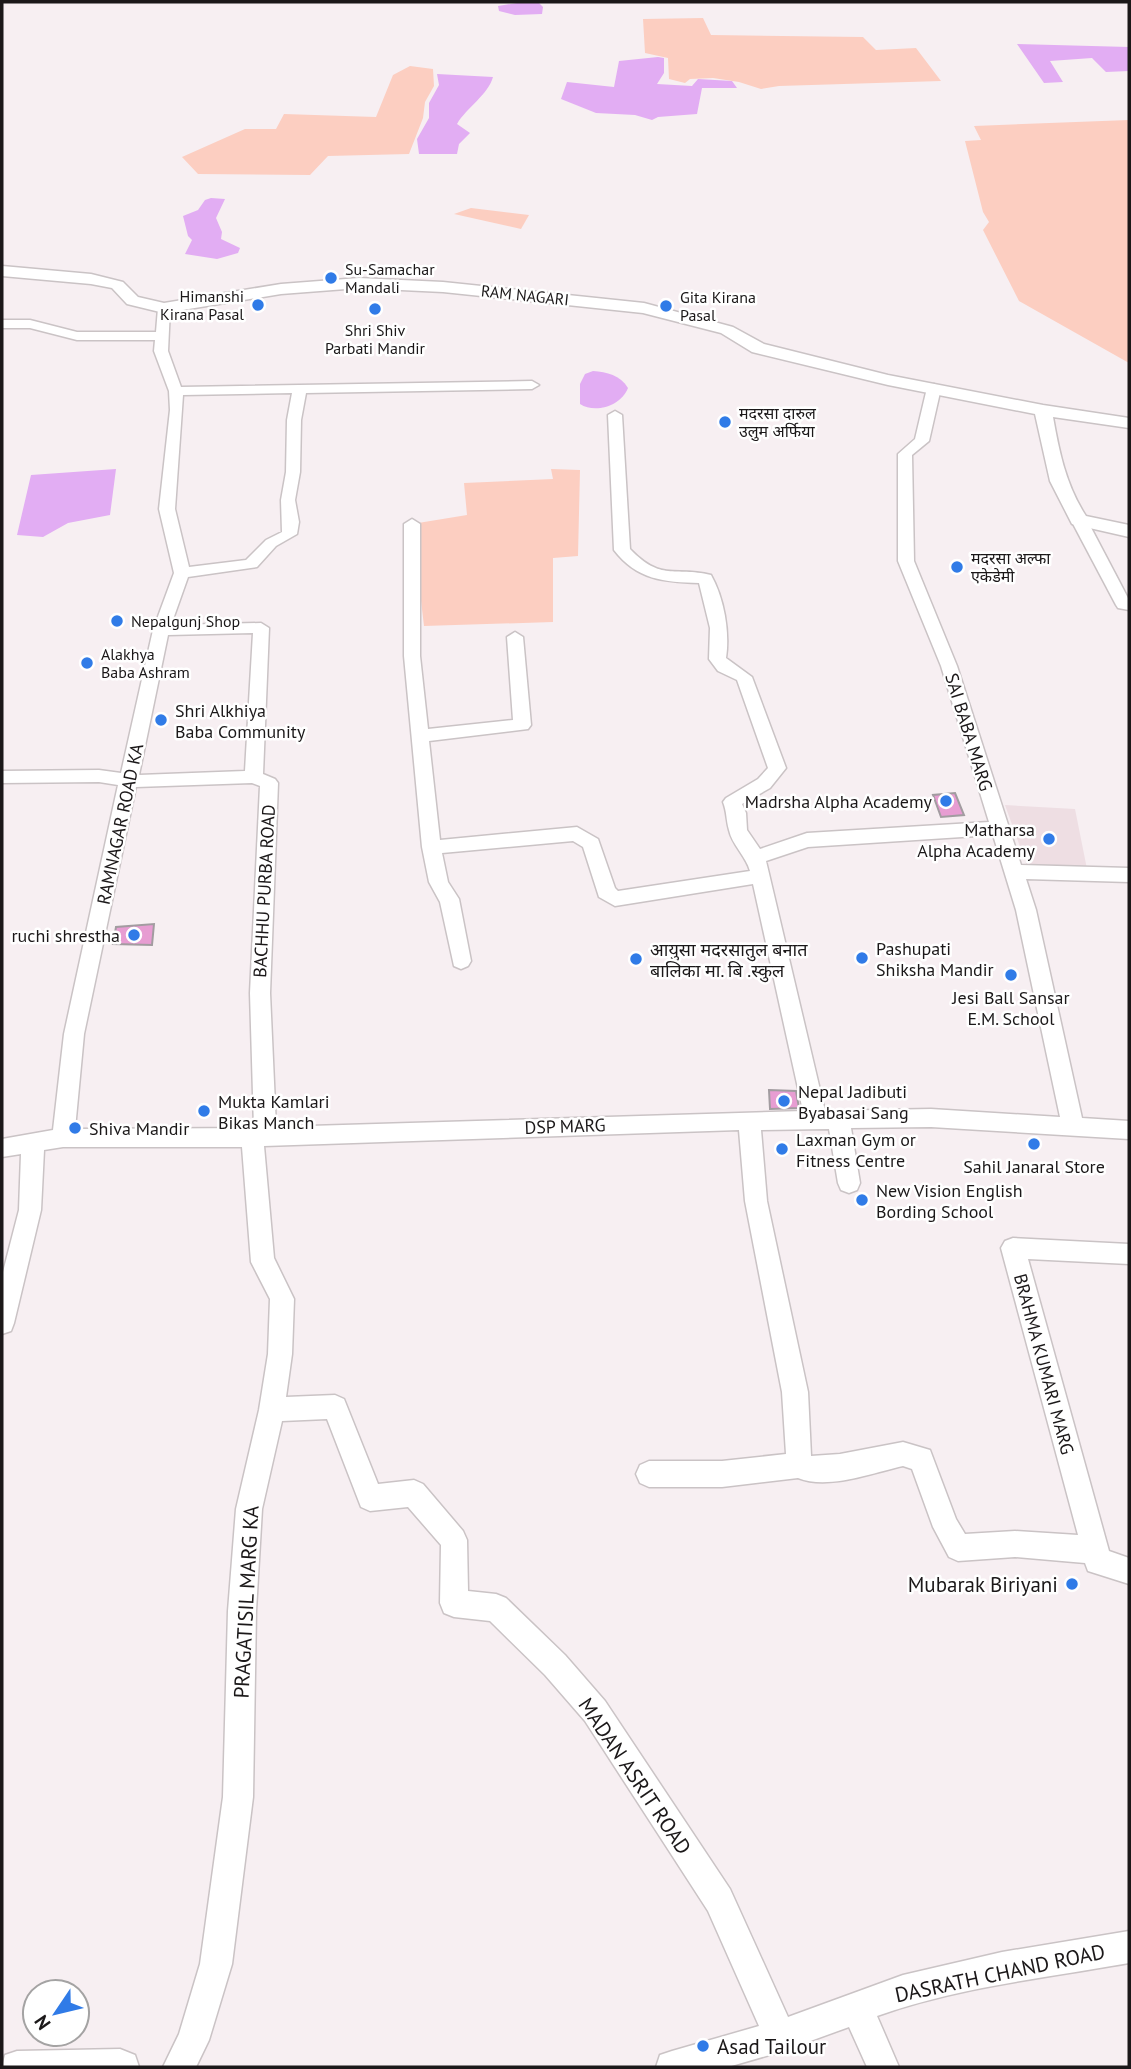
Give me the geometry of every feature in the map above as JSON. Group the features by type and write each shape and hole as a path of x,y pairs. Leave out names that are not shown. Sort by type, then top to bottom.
{"main road":[{"name":"RAM NAGARI","path":"2,271 91,279 117,285 133,301 164,308 281,289 359,283 547,297 644,308 727,330 758,348 888,380 1043,410 1129,423"},
{"path":"1043,410 1050,453 1066,502 1079,520 1129,531"}],"street":[{"path":"164,308 161,351 176,391 177,410 167,509 182,573 251,564 271,543 289,534 291,523 288,500 293,472 294,420 300,389"},
{"path":"2,324 30,324 78,336 161,336"},
{"path":"176,391 532,385"},
{"name":"SAI BABA MARG","path":"934,388 922,441 905,454 906,561 949,666 1026,910 1073,1126"},
{"path":"615,415 622,550 639,570 657,576 705,578 719,622 717,638 720,647 717,659 724,667 744,677 777,768 775,775 732,803 737,813 738,831 759,867 827,1120 849,1183"},
{"path":"1079,520 1124,606 1129,605"},
{"path":"412,524 412,656 430,847 437,862 443,895 449,899 461,961"},
{"name":"RAMNAGAR ROAD KA","path":"63,1138 74,1034 161,630 182,573"},
{"path":"2,777 99,776 130,781 254,777 261,628 161,630"},
{"path":"421,736 522,725 515,637"},
{"name":"BACHHU PURBA ROAD","path":"254,777 269,783 260,993 258,1137"},
{"path":"430,847 577,834 592,844 606,892 615,900 759,867 807,840 999,828"},
{"path":"1013,872 1129,875"},
{"name":"DSP MARG","path":"2,1148 63,1138 258,1137 749,1121 931,1118 1129,1130"},
{"path":"749,1121 756,1201 795,1392 799,1465"},
{"name":"PRAGATISIL MARG KA","path":"180,2067 193,2039 216,1964 238,1797 242,1611 249,1509 272,1410 280,1354 282,1299 263,1262 258,1137"},
{"path":"2,1323 30,1210 33,1144"},
{"name":"BRAHMA KUMARI MARG","path":"1095,1550 1013,1248 1129,1254"},
{"name":"MADAN ASRIT ROAD","path":"272,1410 335,1408 370,1498 414,1493 454,1540 454,1603 496,1608 555,1665 594,1711 719,1900 780,2036"},
{"path":"649,1474 722,1474 799,1465 808,1469 840,1467 903,1454 921,1459 929,1475 932,1492 958,1548 1015,1544 1095,1550 1098,1561 1129,1571"},
{"name":"DASRATH CHAND ROAD","path":"672,2067 780,2036 903,1991 1002,1968 1129,1947"},
{"path":"857,2007 883,2067"},
{"path":"17,2067 123,2067"}],"shaded area":[{"path":"538,2 543,7 542,14 515,15 499,11 498,6"},
{"path":"703,18 711,35 863,37 876,50 916,48 941,81 779,86 761,89 713,78 690,79 685,83 669,79 668,58 645,53 643,19"},
{"path":"1017,44 1129,47 1129,71 1106,72 1092,58 1050,61 1063,82 1044,83"},
{"path":"664,58 664,73 657,84 692,86 698,79 732,81 737,88 702,88 697,114 658,117 652,120 635,115 596,113 561,99 567,82 614,87 619,61"},
{"path":"410,66 433,69 434,86 425,102 423,118 409,154 328,156 310,175 198,174 182,157 245,129 276,129 284,114 376,117 393,75"},
{"path":"437,74 493,77 487,90 457,124 470,133 459,144 457,154 419,154 417,139 429,118 429,103 439,85"},
{"path":"1129,120 1129,363 1019,301 983,230 989,222 983,212 965,141 981,140 974,126"},
{"path":"225,199 216,218 222,232 221,239 240,248 238,253 217,259 185,254 192,240 188,236 183,216 198,210 205,200"},
{"path":"471,208 529,215 521,229 454,214"},
{"path":"593,371 608,373 621,380 628,388 620,400 600,408 580,404 580,384 585,374"},
{"path":"116,469 110,515 68,523 43,537 17,535 31,475"},
{"path":"551,469 580,470 578,556 553,558 553,622 424,626 412,524 467,515 464,483 553,479"},
{"name":"Matharsa Alpha Academy","path":"1005,805 1075,809 1087,869 1028,869"}],"building":[{"name":"Madrsha Alpha Academy","path":"955,793 964,815 941,817 933,795"},
{"name":"ruchi shrestha","path":"154,924 152,945 113,944 116,927"},
{"name":"Nepal Jadibuti Byabasai Sang","path":"769,1090 796,1091 799,1108 770,1109"}],"place":[{"name":"Su-Samachar Mandali","path":"331,278"},
{"name":"Himanshi Kirana Pasal","path":"258,305"},
{"name":"Gita Kirana Pasal","path":"666,306"},
{"name":"Shri Shiv Parbati Mandir","path":"375,309"},
{"name":"मदरसा दारुल उलुम अर्फिया","path":"725,422"},
{"name":"मदरसा अल्फा एकेडेमी","path":"957,567"},
{"name":"Nepalgunj Shop","path":"117,621"},
{"name":"Alakhya Baba Ashram","path":"87,663"},
{"name":"Shri Alkhiya Baba Community","path":"161,720"},
{"name":"Madrsha Alpha Academy","path":"946,801"},
{"name":"Matharsa Alpha Academy","path":"1049,839"},
{"name":"ruchi shrestha","path":"134,935"},
{"name":"Pashupati Shiksha Mandir","path":"862,958"},
{"name":"आयुसा मदरसातुल बनात बालिका मा. बि .स्कुल","path":"636,959"},
{"name":"Jesi Ball Sansar E.M. School","path":"1011,975"},
{"name":"Nepal Jadibuti Byabasai Sang","path":"784,1101"},
{"name":"Mukta Kamlari Bikas Manch","path":"204,1111"},
{"name":"Shiva Mandir","path":"75,1128"},
{"name":"Sahil Janaral Store","path":"1034,1144"},
{"name":"Laxman Gym or Fitness Centre","path":"782,1149"},
{"name":"New Vision English Bording School","path":"862,1200"},
{"name":"Mubarak Biriyani","path":"1072,1584"},
{"name":"Asad Tailour","path":"703,2046"}]}
